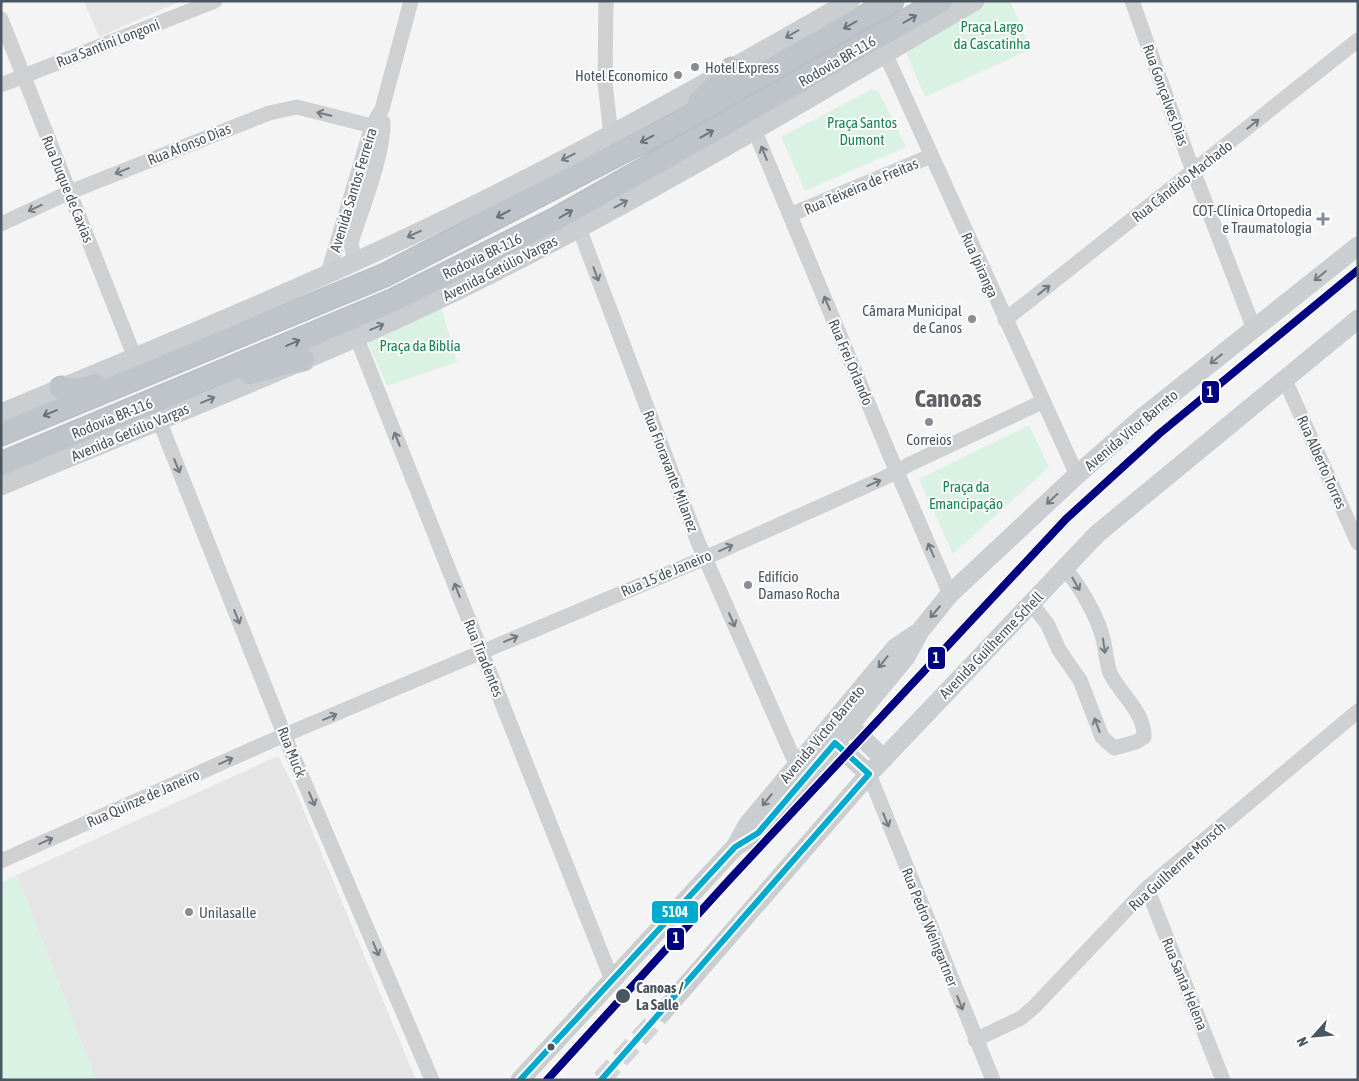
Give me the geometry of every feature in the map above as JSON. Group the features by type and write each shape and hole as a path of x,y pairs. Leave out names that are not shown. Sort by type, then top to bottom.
{"highway":[{"name":"Rodovia BR-116","path":"1,434 385,276 676,124 892,1"},
{"name":"Rodovia BR-116","path":"1,464 394,300 558,218 941,1"},
{"path":"676,124 732,69"},
{"path":"61,388 78,390 90,388 364,272 376,271 385,276"},
{"path":"183,389 303,360"}],"main road":[{"path":"1,413 135,358 361,259 458,213 611,135 732,69 826,8 850,1"},
{"name":"Avenida Getúlio Vargas","path":"1,486 303,360 445,296 579,228 975,1"},
{"name":"Avenida Vitor Barreto","path":"920,631 950,594 1077,475 1143,417 1358,246"},
{"name":"Avenida Guilherme Schell","path":"663,1012 869,774 1097,534 1358,320"},
{"path":"520,1080 735,847 758,833 850,726 906,657 920,631"},
{"name":"Avenida Victor Barreto","path":"735,847 748,824 796,764 895,648 920,631"},
{"path":"850,726 884,759"},
{"path":"835,743 869,774"}],"street":[{"name":"Rua Santini Longoni","path":"1,85 215,1"},
{"name":"Avenida Santos Ferreira","path":"361,259 353,252 350,243 382,109 411,1"},
{"path":"606,1 605,83 611,135"},
{"name":"Rua Gonçalves Dias","path":"1132,1 1193,172 1254,329"},
{"name":"Rua Duque de Caxias","path":"1,19 135,358"},
{"name":"Rua Cândido Machado","path":"1005,320 1358,40"},
{"name":"Rua Ipiranga","path":"885,53 1042,402 1077,475"},
{"name":"Rua Afonso Dias","path":"1,224 70,192 269,113 296,107 377,129"},
{"name":"Avenida Santos Ferreira","path":"328,273 377,129"},
{"name":"Rua Frei Orlando","path":"754,129 950,594"},
{"name":"Rua Teixeira de Freitas","path":"790,216 931,156"},
{"name":"Rua Fioravante Milanez","path":"579,228 705,558 796,764"},
{"name":"Rua Tiradentes","path":"356,336 612,980"},
{"name":"Rua Alberto Torres","path":"1285,380 1358,543"},
{"name":"Rua 15 de Janeiro","path":"285,735 705,558 897,472 1042,402"},
{"name":"Rua Muck","path":"159,420 285,735 432,1080"},
{"path":"1031,603 1048,625 1060,650 1080,680 1102,737 1107,744 1114,748 1136,742 1144,737 1144,729 1138,714 1110,672 1103,638 1086,602 1073,578 1064,568"},
{"name":"Rua Guilherme Morsch","path":"975,1040 1021,1018 1034,1007 1147,888 1358,711"},
{"name":"Rua Quinze de Janeiro","path":"1,861 285,735"},
{"name":"Rua Pedro Weingartner","path":"869,774 992,1080"},
{"name":"Rua Santa Helena","path":"1147,888 1223,1080"}],"shaded area":[{"path":"84,1 181,1 99,37"},
{"name":"Unilasalle","path":"278,756 294,787 416,1080 96,1080 17,875"}],"green space":[{"name":"Praça Largo da Cascatinha","path":"983,1 1010,1 1031,49 925,97 905,50"},
{"name":"Praça Santos Dumont","path":"872,89 879,92 906,147 805,191 781,137"},
{"name":"Praça da Biblía","path":"441,307 457,362 387,386 369,345 371,337"},
{"name":"Praça da Emancipação","path":"1029,425 1049,467 953,554 919,479"},
{"path":"17,875 96,1080 1,1080 1,882"}],"tunnel":[{"path":"601,1080 663,1012"}],"transit line":[{"name":"1","path":"547,1080 730,879 1066,519 1159,434 1358,270"},
{"name":"5104","path":"520,1080 735,847 758,833 835,743 869,774 601,1080"}],"place":[{"name":"Hotel Express","path":"695,67"},
{"name":"Hotel Economico","path":"678,75"},
{"name":"COT-Clínica Ortopedia e Traumatologia","path":"1323,219"},
{"name":"Câmara Municipal de Canos","path":"972,319"},
{"name":"Correios","path":"929,422"},
{"name":"Edifício Damaso Rocha","path":"748,585"},
{"name":"Unilasalle","path":"189,912"},
{"name":"Canoas / La Salle","path":"623,996"}],"district":[{"name":"Canoas","path":"948,398"}]}
